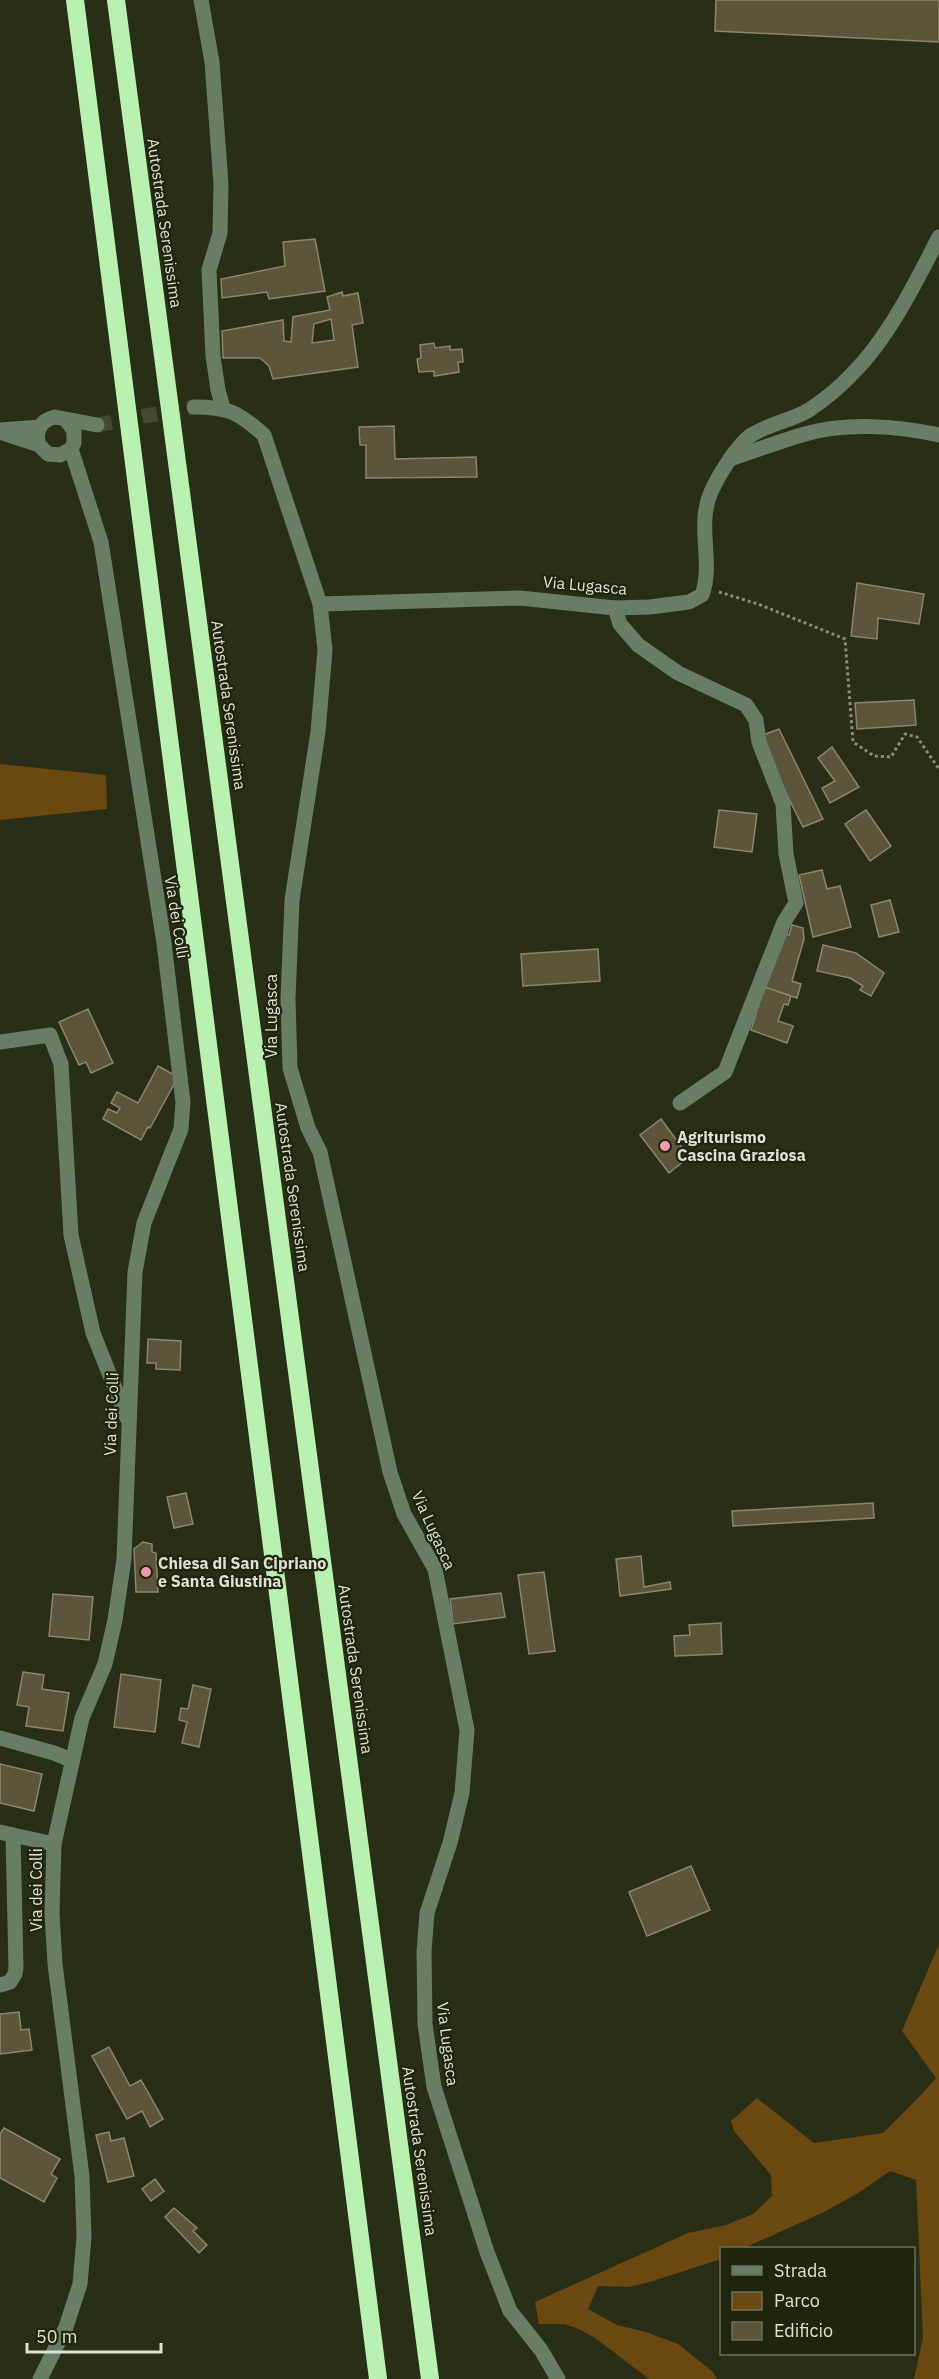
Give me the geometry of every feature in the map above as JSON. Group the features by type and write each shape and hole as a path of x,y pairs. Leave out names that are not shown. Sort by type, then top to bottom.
{"highway":[{"path":"75,0 378,2379"},
{"name":"Autostrada Serenissima","path":"116,0 430,2379"}],"street":[{"path":"194,407 223,408 213,356 209,270 220,233 221,184 212,62 201,0"},
{"path":"705,589 708,580 704,516 711,492 730,459 750,436 808,410 853,373 865,360 900,309 939,237"},
{"name":"Via Lugasca","path":"223,408 248,421 264,435 320,604 325,650 318,732 292,900 288,999 290,1068 308,1128 320,1152 390,1472 404,1514 435,1569 467,1730 462,1793 450,1843 427,1913 424,1952 425,2024 434,2087 487,2252 510,2311 541,2350 558,2379"},
{"path":"0,431 39,445 48,454 54,456 60,455 97,425 67,421 56,417 49,418 40,427 37,439 39,445"},
{"path":"67,421 71,425 73,443"},
{"path":"0,431 40,427"},
{"path":"730,459 807,433 843,428 916,430 939,435"},
{"name":"Via dei Colli","path":"40,2379 66,2327 80,2284 84,2237 82,2176 55,1964 52,1913 54,1844 82,1718 105,1664 115,1620 124,1559 135,1272 144,1223 181,1129 183,1101 164,943 101,542 95,518 82,486 73,443"},
{"path":"54,456 82,486"},
{"name":"Via Lugasca","path":"320,604 520,598 615,608 650,607 690,602 702,595 705,589"},
{"path":"615,608 620,624 638,645 678,673 746,705 756,720 759,742 783,804 786,854 796,903 784,922 725,1072 680,1103"},
{"path":"0,1042 50,1035 61,1064 71,1235 93,1333 129,1424"},
{"path":"0,1738 71,1760"},
{"path":"0,1985 10,1982 16,1968 7,1834 54,1844"}],"path":[{"path":"705,589 758,604 845,639 853,742 874,756 891,758 905,734 917,737 939,770"}],"green space":[{"path":"0,764 106,775 107,809 0,820"},
{"path":"939,1944 939,2379 914,2379 923,2338 916,2180 890,2171 860,2192 824,2212 746,2247 720,2247 720,2259 628,2287 598,2286 588,2309 617,2325 646,2332 678,2344 713,2372 717,2379 649,2379 595,2338 579,2329 564,2324 539,2324 535,2302 688,2233 726,2225 753,2214 772,2196 771,2175 734,2131 731,2121 757,2098 814,2143 883,2133 936,2078 902,2031"}],"building":[{"path":"716,0 939,0 939,42 715,31"},
{"path":"315,239 325,291 269,299 267,292 222,298 221,279 285,266 283,242"},
{"path":"342,292 343,296 358,293 363,323 352,325 358,367 273,379 269,366 260,358 223,358 222,331 283,320 284,341 291,342 293,317 330,310 327,297","holes":["331,319 334,340 312,343 314,324"]},
{"path":"434,343 435,348 450,346 450,350 462,349 463,362 458,362 459,372 434,376 434,371 419,372 417,359 421,358 420,345"},
{"path":"394,426 395,459 476,457 477,477 366,478 366,445 360,445 359,427"},
{"path":"857,583 924,594 919,624 878,618 877,639 851,636"},
{"path":"914,700 916,725 857,729 855,703"},
{"path":"779,729 823,819 803,827 765,751 763,735"},
{"path":"832,747 859,787 830,803 822,788 835,781 818,758"},
{"path":"719,810 757,814 752,852 714,847"},
{"path":"866,810 891,846 870,861 845,824"},
{"path":"822,870 827,889 840,886 851,927 813,937 799,875"},
{"path":"890,900 899,932 879,937 871,905"},
{"path":"792,925 803,928 804,939 792,981 801,984 797,998 764,987 783,933 789,935"},
{"path":"823,945 856,953 884,973 871,996 860,990 863,986 850,978 817,971"},
{"path":"598,949 600,981 523,986 521,954"},
{"path":"764,987 791,996 788,1005 784,1004 778,1021 793,1026 787,1043 751,1030"},
{"path":"88,1009 113,1063 91,1073 86,1062 79,1065 59,1022"},
{"path":"158,1066 178,1077 141,1140 103,1119 108,1109 117,1113 120,1108 111,1103 117,1092 138,1103"},
{"name":"Agriturismo Cascina Graziosa","path":"661,1119 689,1157 669,1173 640,1135"},
{"path":"148,1339 181,1341 180,1370 156,1369 156,1363 147,1363"},
{"path":"186,1493 193,1524 174,1528 167,1497"},
{"path":"873,1503 874,1518 733,1526 732,1511"},
{"name":"Chiesa di San Cipriano e Santa Giustina","path":"143,1542 152,1544 152,1552 156,1553 158,1592 136,1592 134,1549"},
{"path":"641,1556 644,1587 670,1582 671,1589 620,1596 616,1559"},
{"path":"544,1572 555,1651 529,1654 518,1575"},
{"path":"501,1593 505,1617 453,1624 450,1599"},
{"path":"53,1594 93,1597 89,1640 49,1636"},
{"path":"721,1623 722,1654 675,1656 674,1636 690,1635 689,1625"},
{"path":"23,1672 44,1675 42,1689 69,1693 63,1731 26,1726 29,1707 17,1705"},
{"path":"121,1674 161,1680 155,1732 114,1727"},
{"path":"193,1685 211,1689 199,1747 182,1743 187,1722 179,1720 181,1708 188,1709"},
{"path":"0,1764 42,1774 34,1811 0,1803"},
{"path":"691,1866 710,1910 647,1936 629,1892"},
{"path":"19,2012 21,2030 29,2029 32,2050 0,2054 0,2014"},
{"path":"109,2047 130,2086 141,2080 163,2119 150,2127 142,2111 127,2119 92,2056"},
{"path":"4,2128 60,2159 51,2174 57,2178 44,2202 0,2178 0,2134"},
{"path":"109,2132 111,2141 124,2138 134,2176 108,2182 96,2135"},
{"path":"155,2179 164,2191 151,2201 142,2189"},
{"path":"174,2208 197,2228 193,2231 207,2245 199,2253 165,2217"}],"tunnel":[{"path":"97,425 194,407"}],"place":[{"name":"Agriturismo Cascina Graziosa","path":"665,1146"},
{"name":"Chiesa di San Cipriano e Santa Giustina","path":"146,1572"}]}
